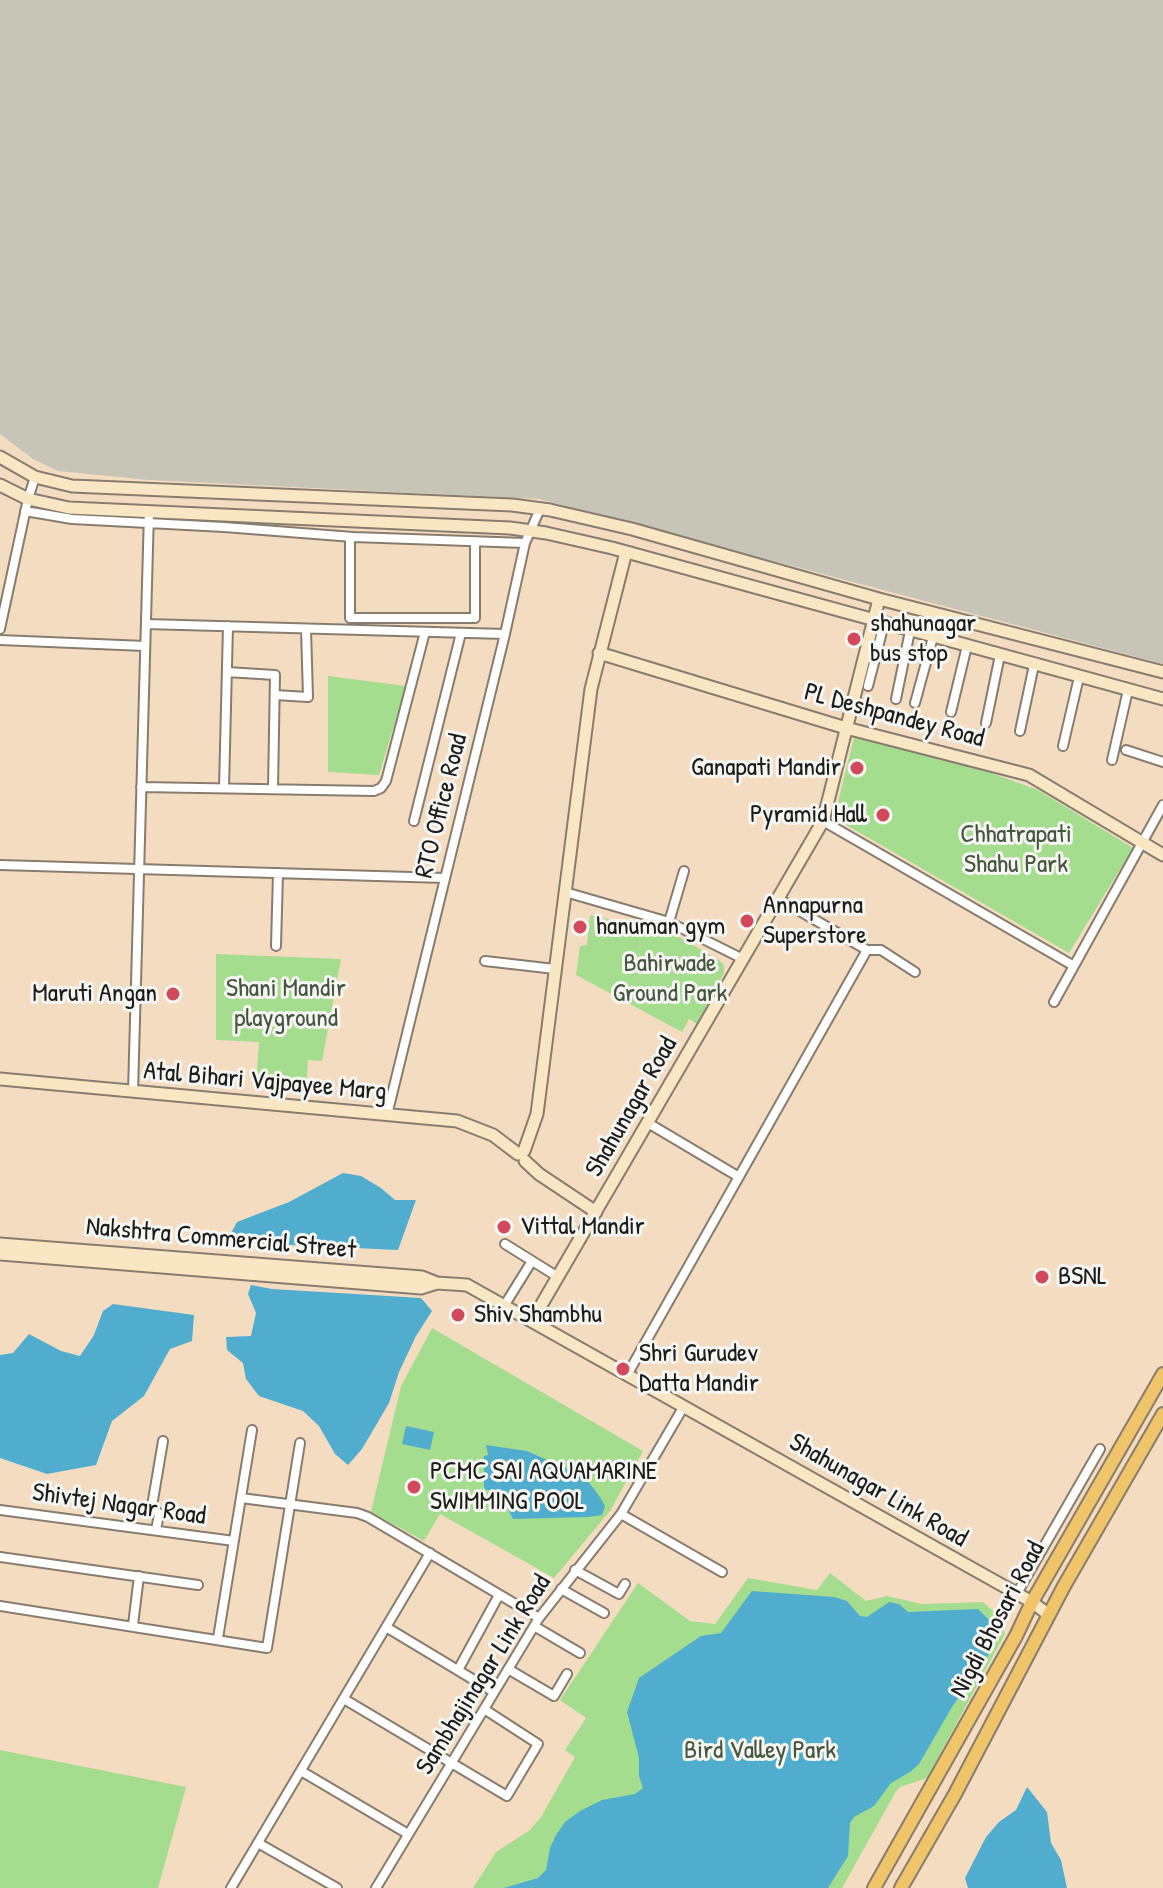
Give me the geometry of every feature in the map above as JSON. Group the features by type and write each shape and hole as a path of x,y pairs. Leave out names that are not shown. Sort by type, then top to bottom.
{"main road":[{"name":"Nigdi Bhosari Road","path":"874,1888 1016,1636 1032,1602 1163,1374"},
{"name":"Nigdi Bhosari Road","path":"901,1888 955,1794 1049,1615 1163,1414"}],"street":[{"path":"0,457 35,477 72,486 540,509 632,529 879,599 1163,672"},
{"path":"0,629 26,505 35,477"},
{"path":"0,485 26,505 350,537 525,543"},
{"name":"RTO Office Road","path":"387,1115 525,543 540,509"},
{"path":"149,517 530,530 626,552 1163,699"},
{"path":"133,1092 149,517"},
{"path":"350,537 350,618 475,618 475,542"},
{"path":"522,1155 537,1114 591,689 626,552"},
{"name":"Shahunagar Road","path":"532,1321 823,821 846,728 878,623 879,599"},
{"path":"868,686 878,623"},
{"path":"146,624 505,634"},
{"path":"224,788 228,626"},
{"path":"275,695 308,697 306,629"},
{"path":"896,699 910,631"},
{"path":"141,787 374,791 381,788 386,781 425,632"},
{"path":"414,821 461,633"},
{"path":"915,703 933,637"},
{"path":"0,640 145,646"},
{"path":"951,712 967,646"},
{"name":"PL Deshpandey Road","path":"599,653 846,728 1029,775 1163,855"},
{"path":"986,723 1000,655"},
{"path":"1020,731 1034,665"},
{"path":"227,672 275,675 273,788"},
{"path":"1063,746 1079,677"},
{"path":"1112,760 1128,690"},
{"path":"1126,750 1163,762"},
{"path":"1054,1002 1163,805"},
{"path":"823,821 1074,966"},
{"path":"0,865 445,878"},
{"path":"669,922 684,871"},
{"path":"276,946 278,873"},
{"path":"565,892 669,922 743,959"},
{"path":"779,899 867,950 881,950 915,972"},
{"path":"627,1375 867,950"},
{"path":"485,961 555,969"},
{"name":"Atal Bihari Vajpayee Marg","path":"0,1079 457,1121 493,1135 522,1155 539,1174 596,1212"},
{"path":"648,1123 739,1177"},
{"name":"Nakshtra Commercial Street","path":"0,1244 422,1277 437,1283 467,1285 684,1406"},
{"path":"505,1244 558,1277"},
{"name":"Nakshtra Commercial Street","path":"0,1254 421,1288 437,1283"},
{"path":"504,1306 532,1261"},
{"name":"Sambhajinagar Link Road","path":"376,1888 536,1622 621,1514 684,1406"},
{"name":"Shahunagar Link Road","path":"684,1406 1032,1602 1049,1615"},
{"path":"218,1638 252,1430"},
{"path":"156,1530 159,1514 152,1506 163,1441"},
{"path":"0,1606 267,1648 300,1443"},
{"path":"1016,1595 1100,1449"},
{"path":"1087,1473 1101,1481"},
{"path":"241,1498 368,1517 499,1595 580,1653"},
{"name":"Shivtej Nagar Road","path":"0,1510 234,1541"},
{"path":"621,1514 722,1572"},
{"path":"1059,1523 1072,1531"},
{"path":"231,1888 430,1553"},
{"path":"0,1557 198,1585"},
{"path":"575,1570 619,1594 625,1584"},
{"path":"133,1625 139,1576"},
{"path":"561,1589 604,1613"},
{"path":"458,1670 499,1595"},
{"path":"386,1627 494,1692"},
{"path":"508,1669 554,1696 567,1674"},
{"path":"344,1699 507,1796 538,1744 484,1709"},
{"path":"301,1771 408,1834"},
{"path":"258,1843 337,1888"}],"shaded area":[{"path":"0,0 1163,0 1163,664 539,499 149,480 58,471 33,459 0,434"}],"green space":[{"path":"328,676 406,686 379,775 328,772"},
{"name":"Chhatrapati Shahu Park","path":"854,738 957,757 1038,790 1133,848 1069,953 834,818"},
{"name":"Bahirwade Ground Park","path":"590,915 674,934 724,965 724,973 697,1024 689,1019 682,1032 576,975 580,946 587,945"},
{"name":"Shani Mandir playground","path":"216,954 341,959 322,1061 308,1060 306,1090 256,1084 259,1042 216,1040"},
{"path":"432,1328 643,1451 610,1511 554,1578 440,1514 424,1541 371,1512 401,1386"},
{"name":"Bird Valley Park","path":"830,1573 866,1601 887,1596 922,1604 983,1602 998,1615 1005,1634 927,1778 900,1787 895,1793 842,1888 473,1888 496,1852 530,1830 541,1817 575,1757 565,1750 586,1718 560,1700 638,1583 690,1621 715,1624 748,1578 817,1590"},
{"path":"0,1750 186,1787 158,1888 0,1888"}],"water":[{"path":"343,1173 361,1176 395,1200 416,1200 398,1250 226,1242 237,1222 289,1202"},
{"path":"251,1285 421,1298 432,1311 399,1372 389,1403 362,1449 348,1465 335,1454 319,1426 303,1411 259,1396 246,1379 243,1363 227,1350 226,1337 251,1336 256,1313 248,1294"},
{"path":"113,1304 194,1315 192,1341 170,1349 144,1396 112,1421 96,1465 47,1474 0,1458 0,1355 13,1353 29,1334 61,1351 80,1356 94,1335 103,1311"},
{"path":"406,1426 434,1432 430,1450 402,1444"},
{"path":"486,1445 527,1451 587,1480 605,1506 602,1515 513,1519 501,1496 495,1490 484,1487 484,1456 488,1455"},
{"name":"Bird Valley Park","path":"752,1591 834,1597 847,1601 860,1616 867,1617 889,1602 899,1604 908,1612 978,1609 991,1622 994,1633 991,1651 952,1707 919,1764 891,1783 874,1806 854,1817 850,1823 848,1856 828,1888 504,1888 538,1878 546,1870 556,1835 565,1822 580,1811 602,1800 635,1794 643,1788 627,1712 639,1678 701,1636 721,1633"},
{"path":"1027,1787 1047,1812 1051,1843 1061,1860 1067,1888 968,1888 965,1878 986,1837 999,1822 1016,1810"}],"place":[{"name":"shahunagar bus stop","path":"854,639"},
{"name":"Ganapati Mandir","path":"857,768"},
{"name":"Pyramid Hall","path":"883,815"},
{"name":"Annapurna Superstore","path":"747,921"},
{"name":"hanuman gym","path":"580,927"},
{"name":"Maruti Angan","path":"173,994"},
{"name":"Vittal Mandir","path":"504,1227"},
{"name":"BSNL","path":"1042,1277"},
{"name":"Shiv Shambhu","path":"458,1315"},
{"name":"Shri Gurudev Datta Mandir","path":"623,1369"},
{"name":"PCMC SAI AQUAMARINE SWIMMING POOL","path":"414,1487"}]}
